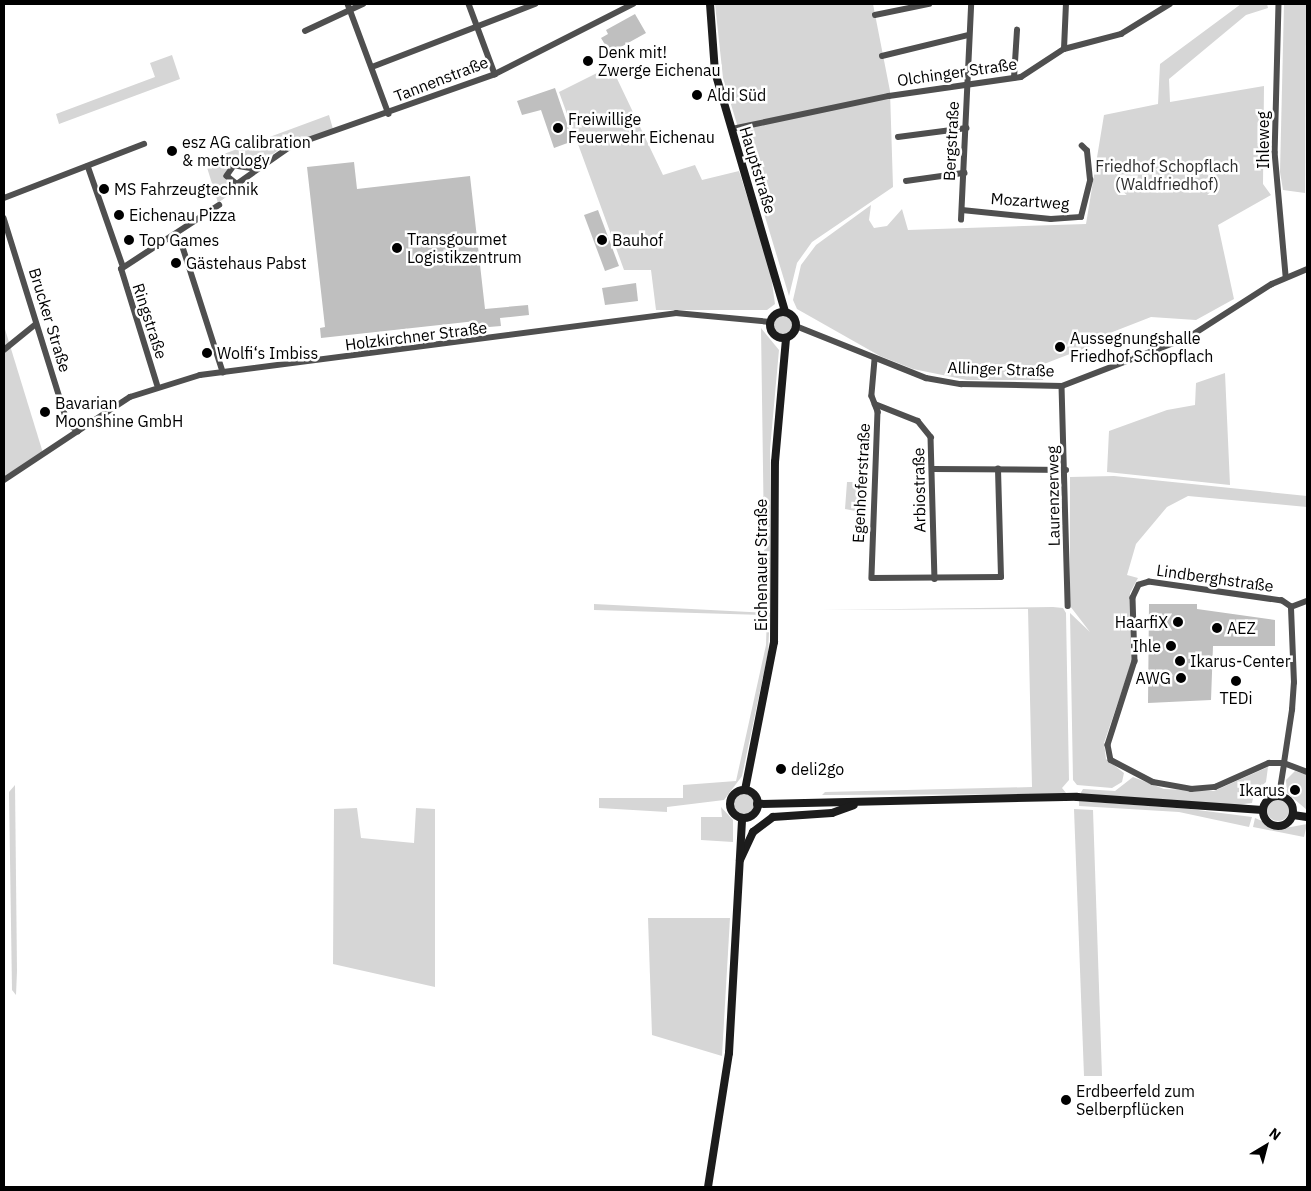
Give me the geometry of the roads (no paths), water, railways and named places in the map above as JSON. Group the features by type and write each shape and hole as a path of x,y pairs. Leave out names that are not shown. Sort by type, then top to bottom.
{"main road":[{"name":"Hauptstraße","path":"710,4 715,72 785,312"},
{"path":"785,312 796,326 786,338 776,336 770,322 785,312"},
{"name":"Eichenauer Straße","path":"745,790 774,642 775,462 786,338"},
{"path":"745,790 757,804 752,815 742,818 733,814 730,802 735,793 745,790"},
{"path":"1280,796 1291,802 1293,814 1278,826 1269,823 1263,810 1268,799 1280,796"},
{"path":"757,804 1078,797 1263,810"},
{"path":"738,862 753,832 773,817 832,813 860,802"},
{"path":"1293,814 1307,817"},
{"path":"708,1187 729,1053 738,862 742,818"}],"street":[{"path":"306,31 349,7 363,4"},
{"path":"470,4 495,74"},
{"path":"372,67 478,28 535,4"},
{"name":"Tannenstraße","path":"254,170 292,146 388,114 495,74 634,4"},
{"path":"875,15 929,4"},
{"name":"Bergstraße","path":"961,220 971,4"},
{"path":"1064,49 1066,4"},
{"name":"Olchinger Straße","path":"732,129 889,96 1014,78 1034,73 1064,49 1121,34 1170,4"},
{"name":"Ihleweg","path":"1279,4 1275,152 1286,276"},
{"path":"349,7 388,114"},
{"path":"1014,78 1017,30"},
{"path":"882,56 969,35"},
{"path":"898,137 966,128"},
{"path":"4,198 144,144"},
{"name":"Mozartweg","path":"962,210 1051,219 1081,217 1090,180 1087,151 1082,146"},
{"path":"88,166 123,266"},
{"path":"906,181 964,173"},
{"name":"Ringstraße","path":"157,385 122,279 123,266 175,236 219,206"},
{"name":"Brucker Straße","path":"4,218 36,324 75,430"},
{"path":"175,236 182,241 223,372"},
{"name":"Allinger Straße","path":"796,326 826,334 875,360 954,383 1062,386 1189,337 1286,276 1307,269"},
{"name":"Holzkirchner Straße","path":"4,480 75,430 130,397 157,385 223,372 676,313 770,322"},
{"path":"4,350 36,324"},
{"name":"Egenhoferstraße","path":"875,360 876,404 872,578 935,579"},
{"name":"Laurenzerweg","path":"1062,386 1066,470 1068,606"},
{"name":"Arbiostraße","path":"876,404 923,426 931,437 935,579"},
{"path":"933,469 1066,470"},
{"path":"935,579 1001,577 998,469"},
{"name":"Lindberghstraße","path":"1284,763 1261,764 1215,787 1183,788 1153,782 1115,763 1108,745 1135,661 1133,598 1139,586 1149,582 1282,601 1291,607"},
{"path":"1280,796 1294,683 1291,607 1307,601"},
{"path":"1284,763 1307,772"}],"place":[{"name":"Denk mit! Zwerge Eichenau","path":"588,61"},
{"name":"Aldi Süd","path":"697,95"},
{"name":"Freiwillige Feuerwehr Eichenau","path":"558,128"},
{"name":"esz AG calibration & metrology","path":"172,151"},
{"name":"MS Fahrzeugtechnik","path":"104,189"},
{"name":"Eichenau Pizza","path":"119,215"},
{"name":"Top Games","path":"129,240"},
{"name":"Bauhof","path":"602,240"},
{"name":"Transgourmet Logistikzentrum","path":"397,248"},
{"name":"Gästehaus Pabst","path":"176,263"},
{"name":"Aussegnungshalle Friedhof Schopflach","path":"1060,347"},
{"name":"Wolfi‘s Imbiss","path":"207,353"},
{"name":"Bavarian Moonshine GmbH","path":"45,412"},
{"name":"HaarfiX","path":"1178,622"},
{"name":"AEZ","path":"1217,628"},
{"name":"Ihle","path":"1171,646"},
{"name":"Ikarus-Center","path":"1180,661"},
{"name":"AWG","path":"1181,678"},
{"name":"TEDi","path":"1236,681"},
{"name":"deli2go","path":"781,769"},
{"name":"Ikarus","path":"1295,790"},
{"name":"Erdbeerfeld zum Selberpflücken","path":"1066,1100"}],"park label":[{"name":"Friedhof Schopflach (Waldfriedhof)","path":"1167,175"}]}
